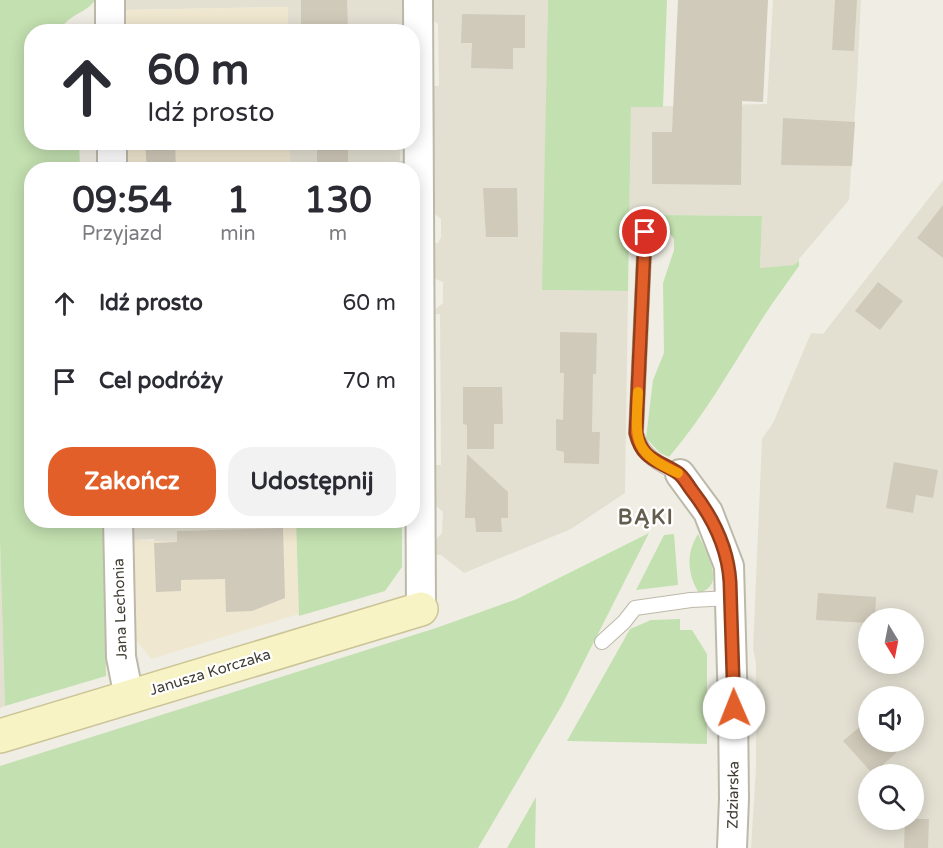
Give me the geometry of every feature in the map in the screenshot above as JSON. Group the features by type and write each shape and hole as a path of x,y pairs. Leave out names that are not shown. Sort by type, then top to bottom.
{"street":[{"path":"110,0 110,24"},
{"path":"418,0 418,24"},
{"path":"420,406 421,609"},
{"name":"Zdziarska","path":"680,474 708,513 729,566 734,799 732,848"},
{"name":"Jana Lechonia","path":"118,528 121,657 129,697"},
{"name":"Janusza Korczaka","path":"0,736 421,609"}],"lane":[{"path":"645,232 636,433 639,445 646,454 680,474"},
{"path":"602,642 635,609 691,600 731,598"}],"shaded area":[{"path":"123,0 407,0 409,24 288,24 287,7 123,10"},
{"path":"429,0 548,0 543,290 628,291 625,493 571,529 464,573 441,555 429,554 430,547 442,533 443,512 431,501 430,465 441,465 440,314 430,314 443,303 443,282 430,277 429,243 438,243 441,237 441,219 428,209 426,86 439,86 438,24 426,15"},
{"path":"773,0 861,0 849,200 794,265 760,269 762,216 629,215 631,107 767,104"},
{"path":"288,7 288,24 124,24 123,10"},
{"path":"126,150 290,150 290,162 126,162"},
{"path":"290,150 401,150 400,161 411,161 411,162 290,162"},
{"path":"943,180 943,848 751,848 756,767 756,663 753,649 762,439 773,423 811,333 823,334"},
{"path":"134,528 296,528 177,531 177,542 154,543 154,539 134,540"},
{"path":"296,528 299,614 151,659 136,640 134,540 177,542 177,531"},
{"path":"0,541 5,706 0,708"}],"green space":[{"path":"0,0 95,0 65,24 24,24 24,150 79,150 80,162 24,162 24,528 104,528 106,676 5,706 0,541"},
{"path":"548,0 667,0 663,107 631,107 628,291 542,290"},
{"path":"659,215 762,216 760,268 794,265 799,260 799,266 762,319 715,394 669,457 660,453 646,438 653,380 664,353 663,283 674,250 674,239 660,221"},
{"path":"296,528 402,528 402,567 385,591 299,616"},
{"path":"649,533 562,705 478,848 0,848 0,766 436,628 517,599"},
{"path":"674,534 678,585 636,590 664,535"},
{"path":"698,534 712,566 713,575 708,589 699,593 690,571 691,549"},
{"path":"680,619 680,630 692,630 707,654 707,744 567,741 630,629 651,620"},
{"path":"536,797 535,848 507,848"}],"building":[{"path":"301,0 347,0 348,24 301,24"},
{"path":"678,0 768,0 763,102 742,101 741,185 652,184 652,132 672,132"},
{"path":"835,0 857,0 854,51 832,50"},
{"path":"462,14 525,15 525,48 513,48 513,69 471,68 472,43 461,43"},
{"path":"783,118 855,122 852,166 781,165"},
{"path":"146,150 175,150 176,162 146,162"},
{"path":"317,150 348,150 348,162 317,162"},
{"path":"483,188 517,188 518,237 486,237"},
{"path":"943,205 943,258 917,238"},
{"path":"878,282 903,301 880,330 855,311"},
{"path":"560,332 597,333 596,374 593,374 592,432 600,432 599,464 564,463 564,452 556,450 556,419 563,420 564,373 560,373"},
{"path":"463,387 502,387 503,424 494,424 494,449 467,449 467,425 463,424"},
{"path":"467,454 508,492 508,518 501,518 502,532 476,532 475,518 465,518"},
{"path":"894,462 938,470 933,498 916,495 913,513 886,508"},
{"path":"283,528 285,598 252,611 226,612 225,579 181,580 181,591 156,592 154,543 177,542 177,531"},
{"path":"818,593 876,597 875,608 858,608 858,622 816,620"},
{"path":"858,728 858,752 897,752 884,764 864,764 843,741"},
{"path":"924,819 929,819 928,848 904,848 905,830 924,830"}],"slow traffic":[{"path":"638,392 636,433 639,445 646,454 664,467 678,473"}],"district":[{"name":"BĄKI","path":"646,517"}],"route":[{"path":"645,232 636,433 639,445 646,454 664,467 680,474 708,513 724,549 729,566 734,708"}]}
